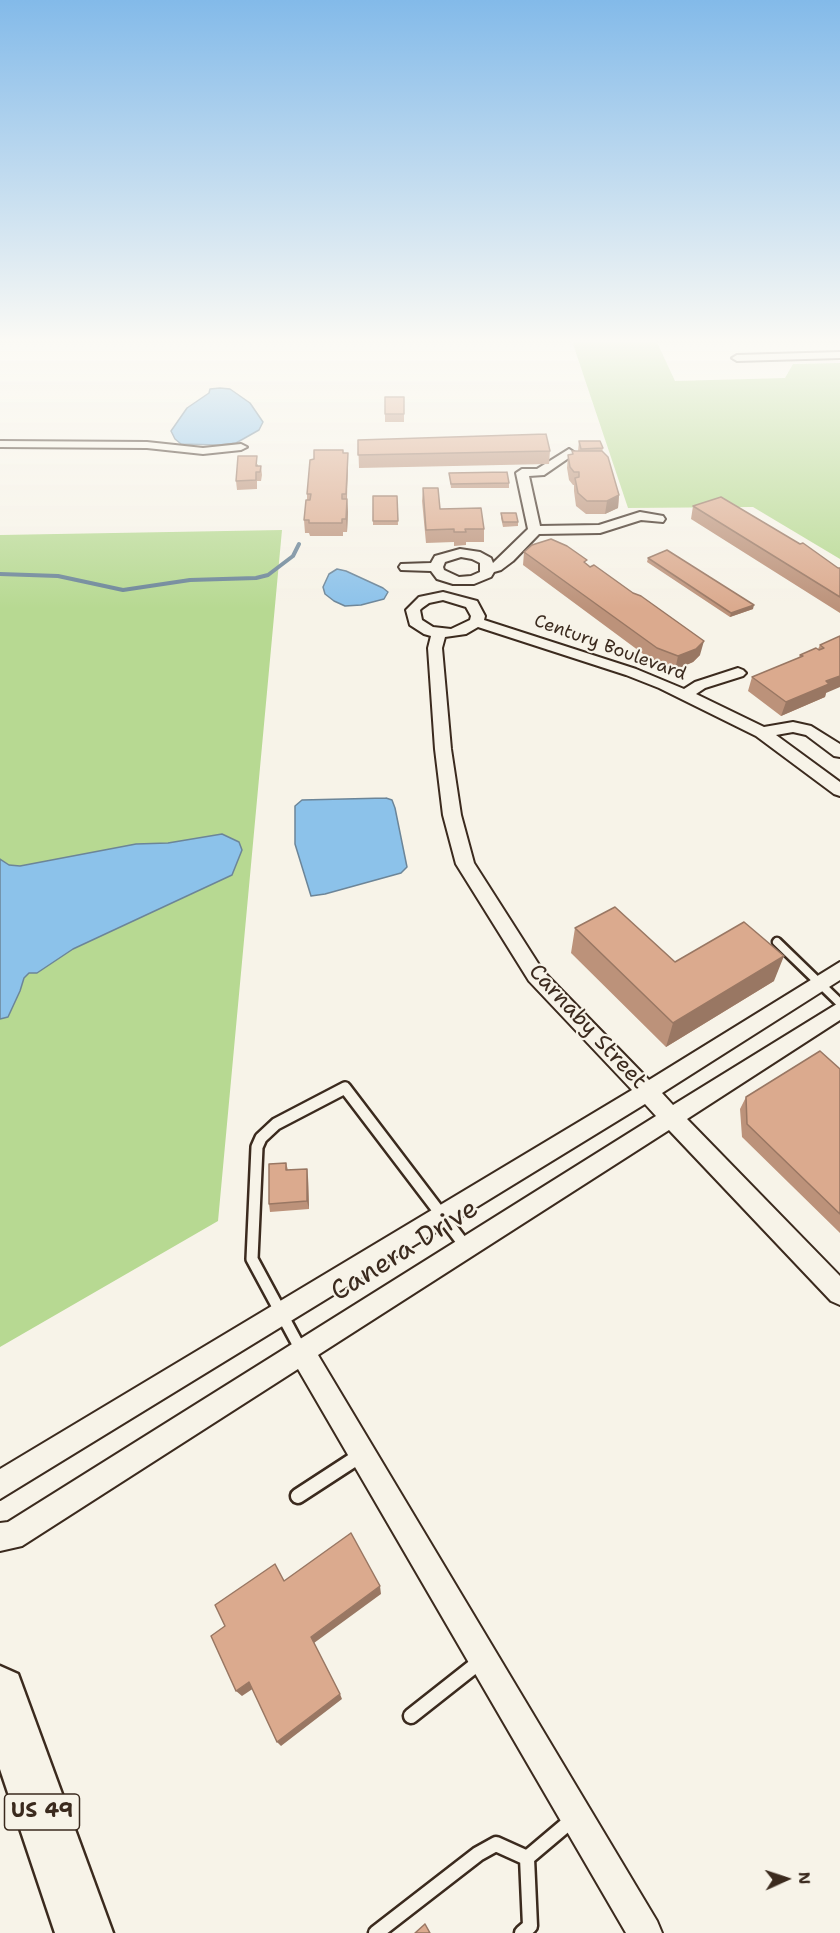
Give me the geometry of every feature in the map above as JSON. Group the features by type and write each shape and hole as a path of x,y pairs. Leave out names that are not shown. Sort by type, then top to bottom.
{"highway":[{"name":"US 49","path":"0,1692 84,1933"}],"street":[{"path":"0,444 147,445 203,451 241,447"},
{"path":"535,530 522,473 540,472 568,453"},
{"path":"436,567 440,559 452,554 468,554 485,564 496,567 535,530 600,529 640,516 659,519"},
{"path":"436,567 442,576 458,581 481,577 485,564"},
{"path":"406,567 436,567"},
{"path":"454,597 458,581"},
{"path":"443,596 454,597 474,607 478,616 476,622 461,631 440,633 429,631 415,622 412,616 413,610 424,600 443,596"},
{"name":"Century Boulevard","path":"476,622 631,672 684,695 762,732 840,790"},
{"name":"Carnaby Street","path":"440,633 435,648 443,749 452,815 465,864 536,976 840,1293"},
{"path":"684,695 700,685 738,673"},
{"path":"762,732 794,727 811,731 840,752"},
{"name":"Canera Drive","path":"0,1485 647,1092 840,969"},
{"name":"Canera Drive","path":"0,1537 12,1536 840,1010"},
{"path":"302,1352 645,1933"}],"lane":[{"path":"777,942 840,1003"},
{"path":"302,1352 252,1259 257,1147 261,1138 276,1124 345,1088 467,1248"},
{"path":"298,1496 362,1454"},
{"path":"411,1716 483,1659"},
{"path":"527,1858 576,1816"},
{"path":"376,1933 478,1854 496,1844 527,1858"},
{"path":"522,1933 530,1926 527,1858"}],"green space":[{"path":"601,428 840,428 840,559 753,507 628,508"},
{"path":"282,530 218,1221 0,1347 0,535"}],"water":[{"path":"173,428 260,428 236,443 219,445 181,444 171,431"},
{"path":"337,569 346,571 388,592 384,599 361,605 345,606 325,594 323,587 329,574"},
{"path":"386,798 392,800 395,808 407,867 401,873 311,896 295,844 295,806 302,800"},
{"path":"222,834 239,842 242,850 232,875 73,949 37,973 29,973 24,978 8,1017 0,1019 0,859 9,865 20,866 136,844 168,843"}],"building":[{"path":"546,434 550,451 358,455 358,440"},
{"path":"579,441 600,441 603,448 581,449"},
{"path":"314,450 343,450 343,453 348,453 346,494 342,494 342,499 347,499 346,519 342,519 342,523 309,523 309,520 304,520 306,500 310,500 311,494 307,494 310,460 314,459"},
{"path":"572,451 602,451 608,457 619,495 607,501 587,501 578,493 575,478 579,477 579,472 574,472 570,467 568,455 573,454"},
{"path":"238,456 257,456 256,466 261,466 260,472 256,472 256,480 236,481"},
{"path":"507,472 509,483 451,484 449,473"},
{"path":"423,488 438,488 440,509 481,508 484,529 465,529 466,532 454,532 454,529 426,530"},
{"path":"373,496 397,496 398,521 373,521"},
{"path":"721,497 800,544 803,543 840,568 840,597 693,506"},
{"path":"501,513 516,513 518,522 503,522"},
{"path":"551,539 567,546 587,560 584,562 590,567 594,565 704,641 696,649 678,656 657,648 524,552 532,545"},
{"path":"667,550 754,605 731,613 648,558"},
{"path":"840,636 840,676 826,681 829,684 786,702 752,677 803,656 800,655 816,648 819,650 824,648 820,645"},
{"path":"615,907 675,962 744,922 784,956 673,1023 575,928"},
{"path":"820,1051 840,1069 840,1214 747,1124 746,1097"},
{"path":"286,1163 286,1170 307,1169 307,1201 269,1204 269,1164"},
{"path":"351,1533 380,1586 311,1637 340,1694 277,1742 249,1682 236,1691 211,1636 225,1626 215,1605 275,1564 284,1581"},
{"path":"425,1924 430,1933 415,1933"}],"waterway":[{"path":"0,574 58,576 123,590 190,580 256,578 268,575 293,556 299,544"}]}
